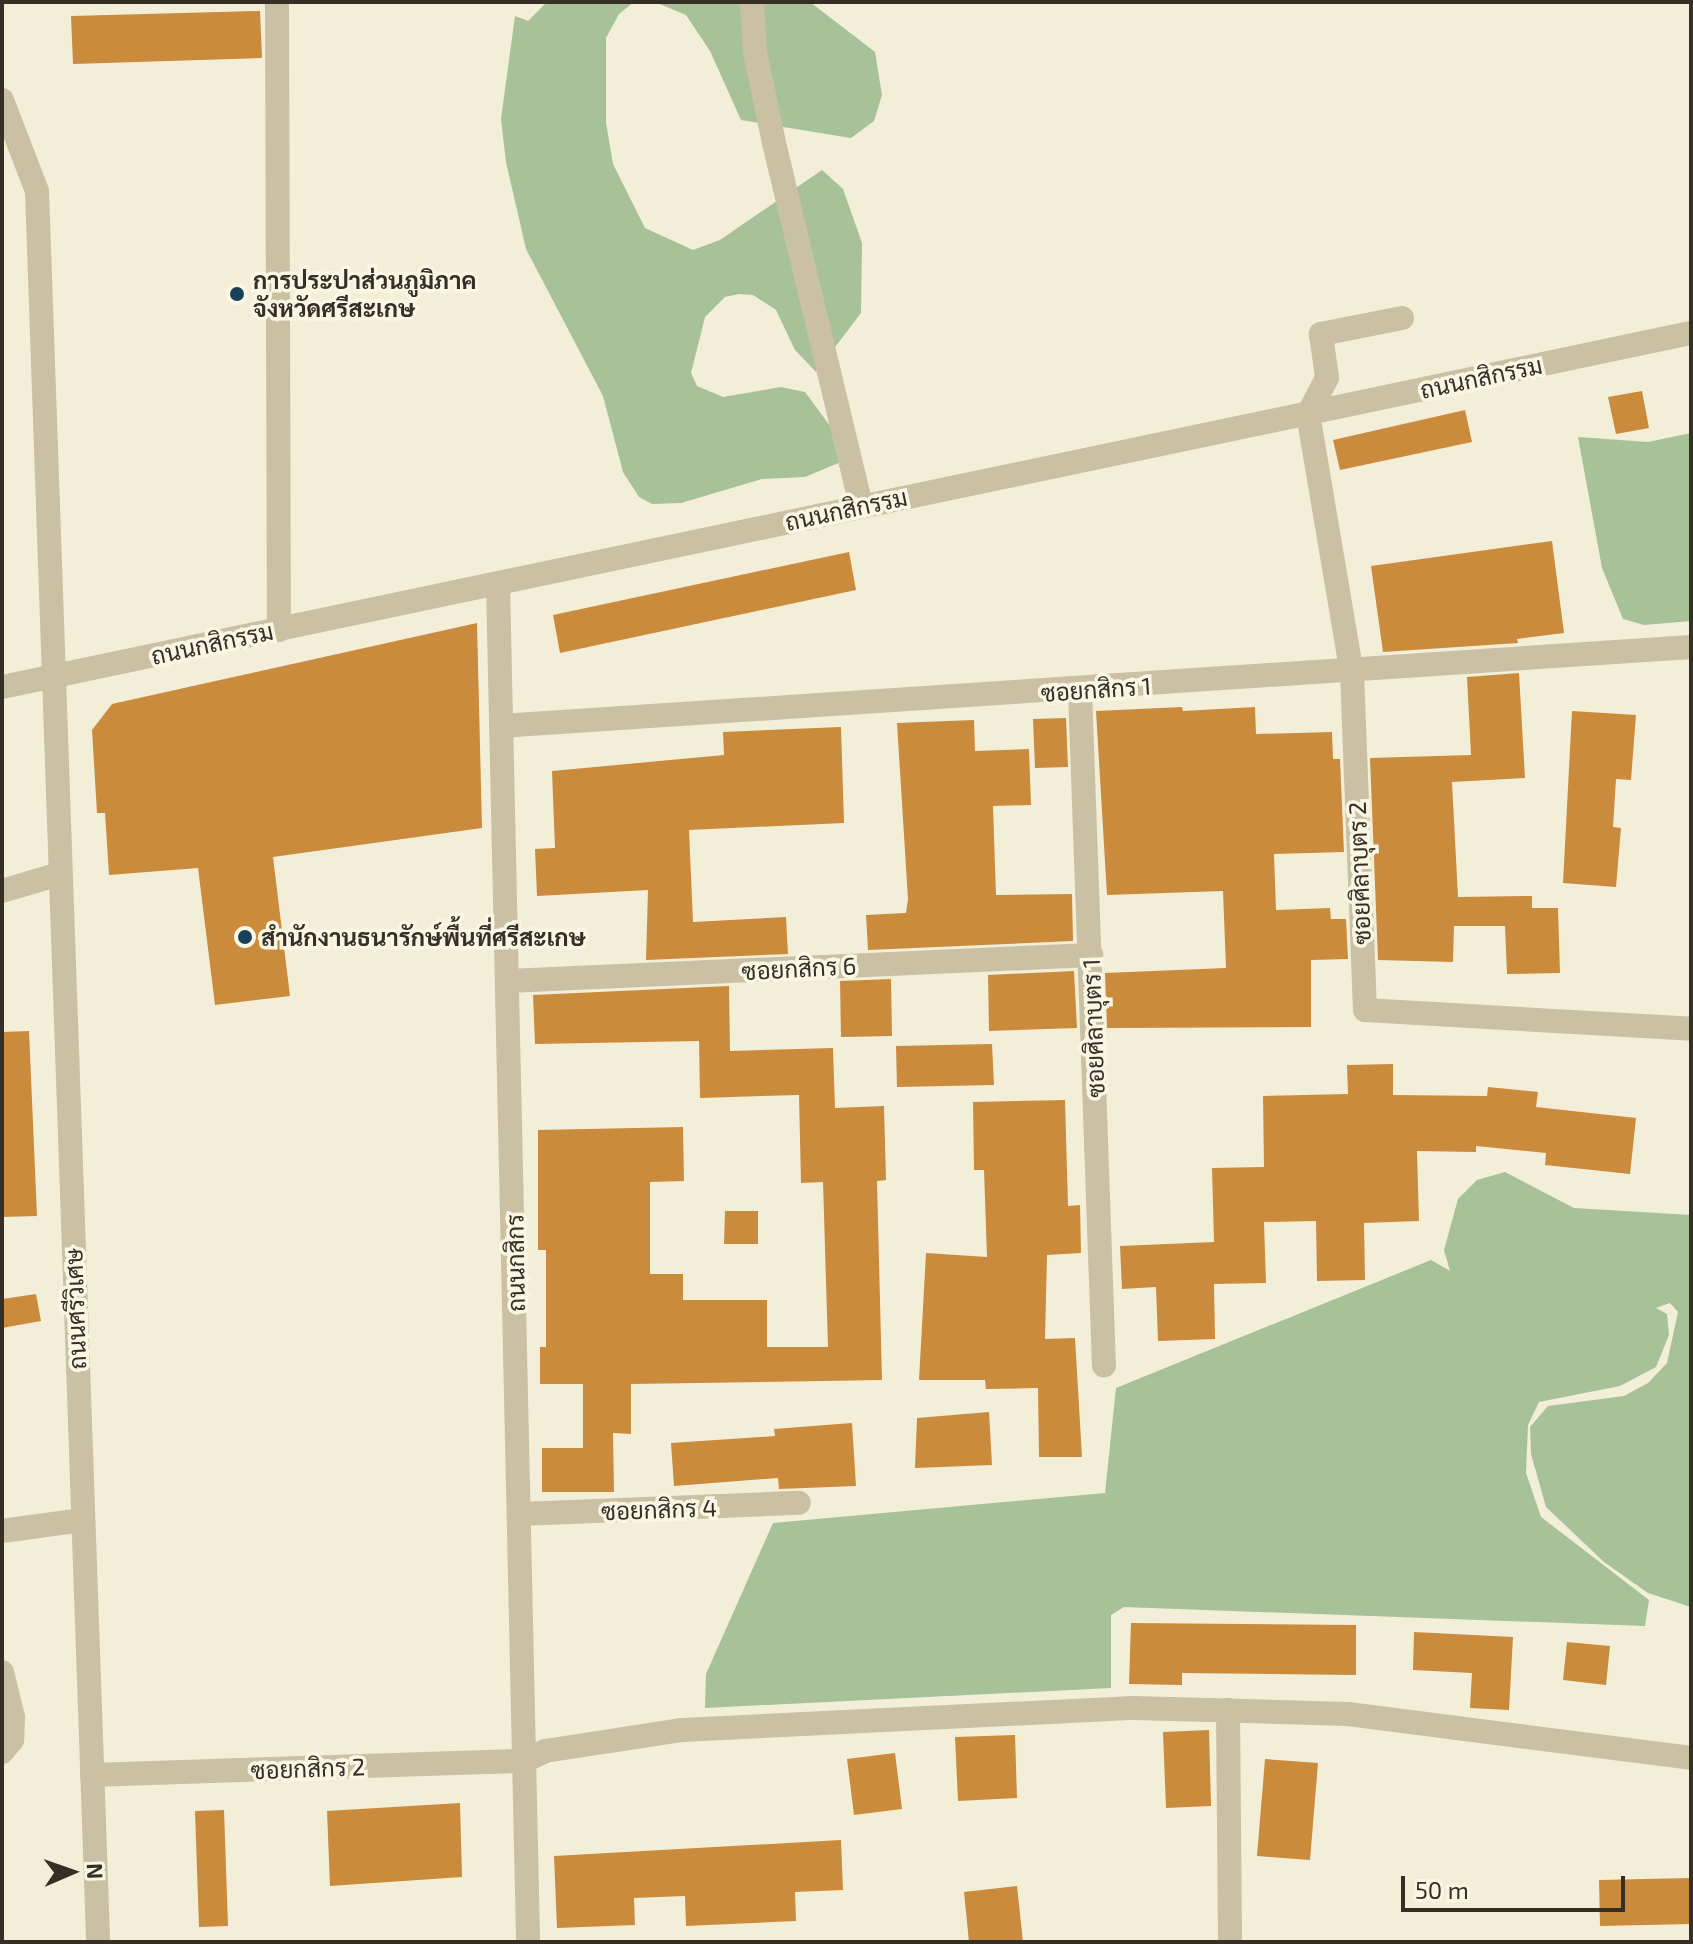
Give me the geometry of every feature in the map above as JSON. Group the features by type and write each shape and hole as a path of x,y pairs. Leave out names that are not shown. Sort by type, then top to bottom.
{"street":[{"path":"752,2 755,52 774,143 861,505"},
{"path":"277,4 279,630"},
{"name":"ถนนศรีวิเศษ","path":"2,100 37,191 98,1942"},
{"path":"1308,414 1327,378 1321,334 1402,318"},
{"name":"ถนนกสิกรรม","path":"2,687 1691,333"},
{"name":"ซอยศิลาบุตร 2","path":"1308,414 1352,673 1365,1010 1691,1029"},
{"name":"ถนนกสิกร","path":"498,584 528,1942"},
{"name":"ซอยกสิกร 1","path":"501,726 1352,673 1691,647"},
{"name":"ซอยศิลาบุตร 1","path":"1080,690 1104,1366"},
{"path":"2,891 59,874"},
{"name":"ซอยกสิกร 6","path":"508,981 1091,955"},
{"name":"ซอยกสิกร 4","path":"520,1514 799,1503"},
{"path":"2,1531 82,1520"},
{"path":"2,1672 13,1717 12,1740 2,1752"},
{"name":"ซอยกสิกร 2","path":"92,1775 524,1761 545,1751 682,1730 1134,1708 1348,1714 1691,1758"},
{"path":"1228,1710 1230,1942"}],"green space":[{"path":"547,2 634,2 619,14 606,38 606,123 613,164 645,228 693,250 720,240 822,170 843,189 862,243 861,313 816,372 795,350 776,310 753,295 739,294 725,297 705,317 691,373 697,386 723,397 781,387 805,392 836,434 841,462 805,477 762,479 681,503 652,504 639,497 623,472 603,396 526,249 506,162 501,119 515,16 528,21"},
{"path":"655,2 810,2 875,52 882,95 874,121 851,138 741,120 710,51 686,15"},
{"path":"1691,433 1691,621 1644,625 1623,619 1602,568 1578,437 1648,442"},
{"path":"1505,1172 1574,1208 1691,1215 1691,1607 1648,1593 1604,1562 1546,1507 1531,1454 1530,1427 1548,1406 1624,1396 1648,1383 1667,1363 1678,1312 1670,1303 1656,1308 1667,1314 1669,1335 1656,1367 1620,1386 1539,1402 1528,1425 1526,1473 1541,1517 1649,1600 1645,1626 1124,1607 1111,1615 1111,1688 705,1708 706,1674 773,1523 1105,1493 1116,1388 1431,1260 1450,1271 1444,1250 1458,1199 1477,1180"}],"building":[{"path":"260,11 262,58 73,64 71,16"},
{"path":"1642,391 1649,428 1616,434 1608,397"},
{"path":"1465,410 1472,442 1340,470 1333,440"},
{"path":"1552,541 1564,633 1517,639 1518,643 1383,652 1371,566"},
{"path":"849,552 856,590 560,653 553,615"},
{"path":"477,623 482,828 273,857 290,996 215,1005 198,868 109,875 105,813 97,813 92,730 112,704"},
{"path":"1519,673 1525,778 1452,782 1458,897 1532,896 1532,908 1558,908 1560,973 1507,974 1505,926 1454,926 1453,962 1378,960 1370,758 1471,755 1467,677"},
{"path":"1182,707 1183,711 1255,707 1256,734 1332,732 1333,759 1340,759 1344,852 1274,854 1276,910 1330,908 1331,919 1346,919 1348,959 1311,960 1311,1027 1107,1028 1105,973 1226,968 1223,891 1107,895 1096,711"},
{"path":"1572,711 1636,715 1631,780 1616,779 1613,827 1621,828 1616,887 1563,883"},
{"path":"1066,718 1068,767 1035,768 1033,719"},
{"path":"974,720 975,751 1029,749 1031,805 993,806 996,895 1072,894 1073,941 868,950 866,915 906,913 908,899 897,723"},
{"path":"841,727 844,823 689,830 693,922 786,917 788,954 646,960 648,890 537,896 535,849 555,848 552,771 724,755 723,732"},
{"path":"1074,971 1077,1028 989,1031 988,975"},
{"path":"891,979 892,1036 841,1037 840,981"},
{"path":"729,986 730,1051 833,1048 835,1108 884,1106 886,1180 877,1181 882,1380 631,1384 631,1434 613,1433 614,1492 542,1492 542,1448 583,1448 583,1384 540,1384 540,1347 546,1347 546,1250 538,1250 538,1130 683,1127 684,1181 650,1182 650,1274 683,1274 683,1300 767,1300 767,1347 828,1347 823,1182 801,1183 799,1095 700,1098 699,1041 535,1044 533,995"},
{"path":"29,1031 37,1216 2,1217 2,1032"},
{"path":"992,1044 994,1085 897,1087 896,1046"},
{"path":"1393,1064 1393,1095 1487,1096 1488,1087 1538,1092 1536,1107 1636,1118 1630,1174 1545,1165 1546,1153 1476,1146 1476,1152 1417,1151 1419,1221 1364,1223 1365,1280 1317,1281 1316,1221 1264,1222 1266,1283 1214,1284 1215,1339 1158,1341 1156,1287 1122,1289 1120,1246 1214,1242 1212,1168 1264,1167 1263,1096 1348,1094 1347,1065"},
{"path":"1065,1100 1068,1206 1080,1205 1081,1253 1047,1255 1045,1339 1075,1338 1082,1457 1039,1457 1038,1388 986,1389 985,1380 919,1380 926,1253 987,1257 984,1170 974,1170 973,1102"},
{"path":"725,1211 758,1211 758,1244 724,1244"},
{"path":"36,1294 41,1321 2,1328 2,1299"},
{"path":"989,1412 992,1465 915,1468 917,1418"},
{"path":"852,1423 856,1486 779,1489 778,1478 674,1486 671,1443 775,1436 774,1429"},
{"path":"1131,1623 1356,1625 1356,1675 1182,1673 1182,1685 1129,1684"},
{"path":"1414,1632 1513,1637 1509,1710 1470,1708 1472,1673 1413,1670"},
{"path":"1567,1642 1610,1646 1606,1685 1563,1680"},
{"path":"1209,1730 1211,1806 1166,1808 1163,1732"},
{"path":"1015,1735 1017,1798 958,1801 955,1737"},
{"path":"895,1753 902,1809 854,1815 847,1759"},
{"path":"1265,1759 1318,1763 1310,1860 1257,1856"},
{"path":"460,1803 462,1877 330,1886 327,1811"},
{"path":"224,1810 228,1926 199,1927 195,1811"},
{"path":"841,1840 843,1890 795,1892 796,1921 686,1926 685,1896 634,1898 635,1925 557,1928 554,1856"},
{"path":"1691,1878 1691,1924 1600,1926 1599,1880"},
{"path":"1017,1886 1023,1942 969,1942 964,1892"}],"place":[{"name":"การประปาส่วนภูมิภาค จังหวัดศรีสะเกษ","path":"237,294"},
{"name":"สำนักงานธนารักษ์พื้นที่ศรีสะเกษ","path":"245,937"}]}
